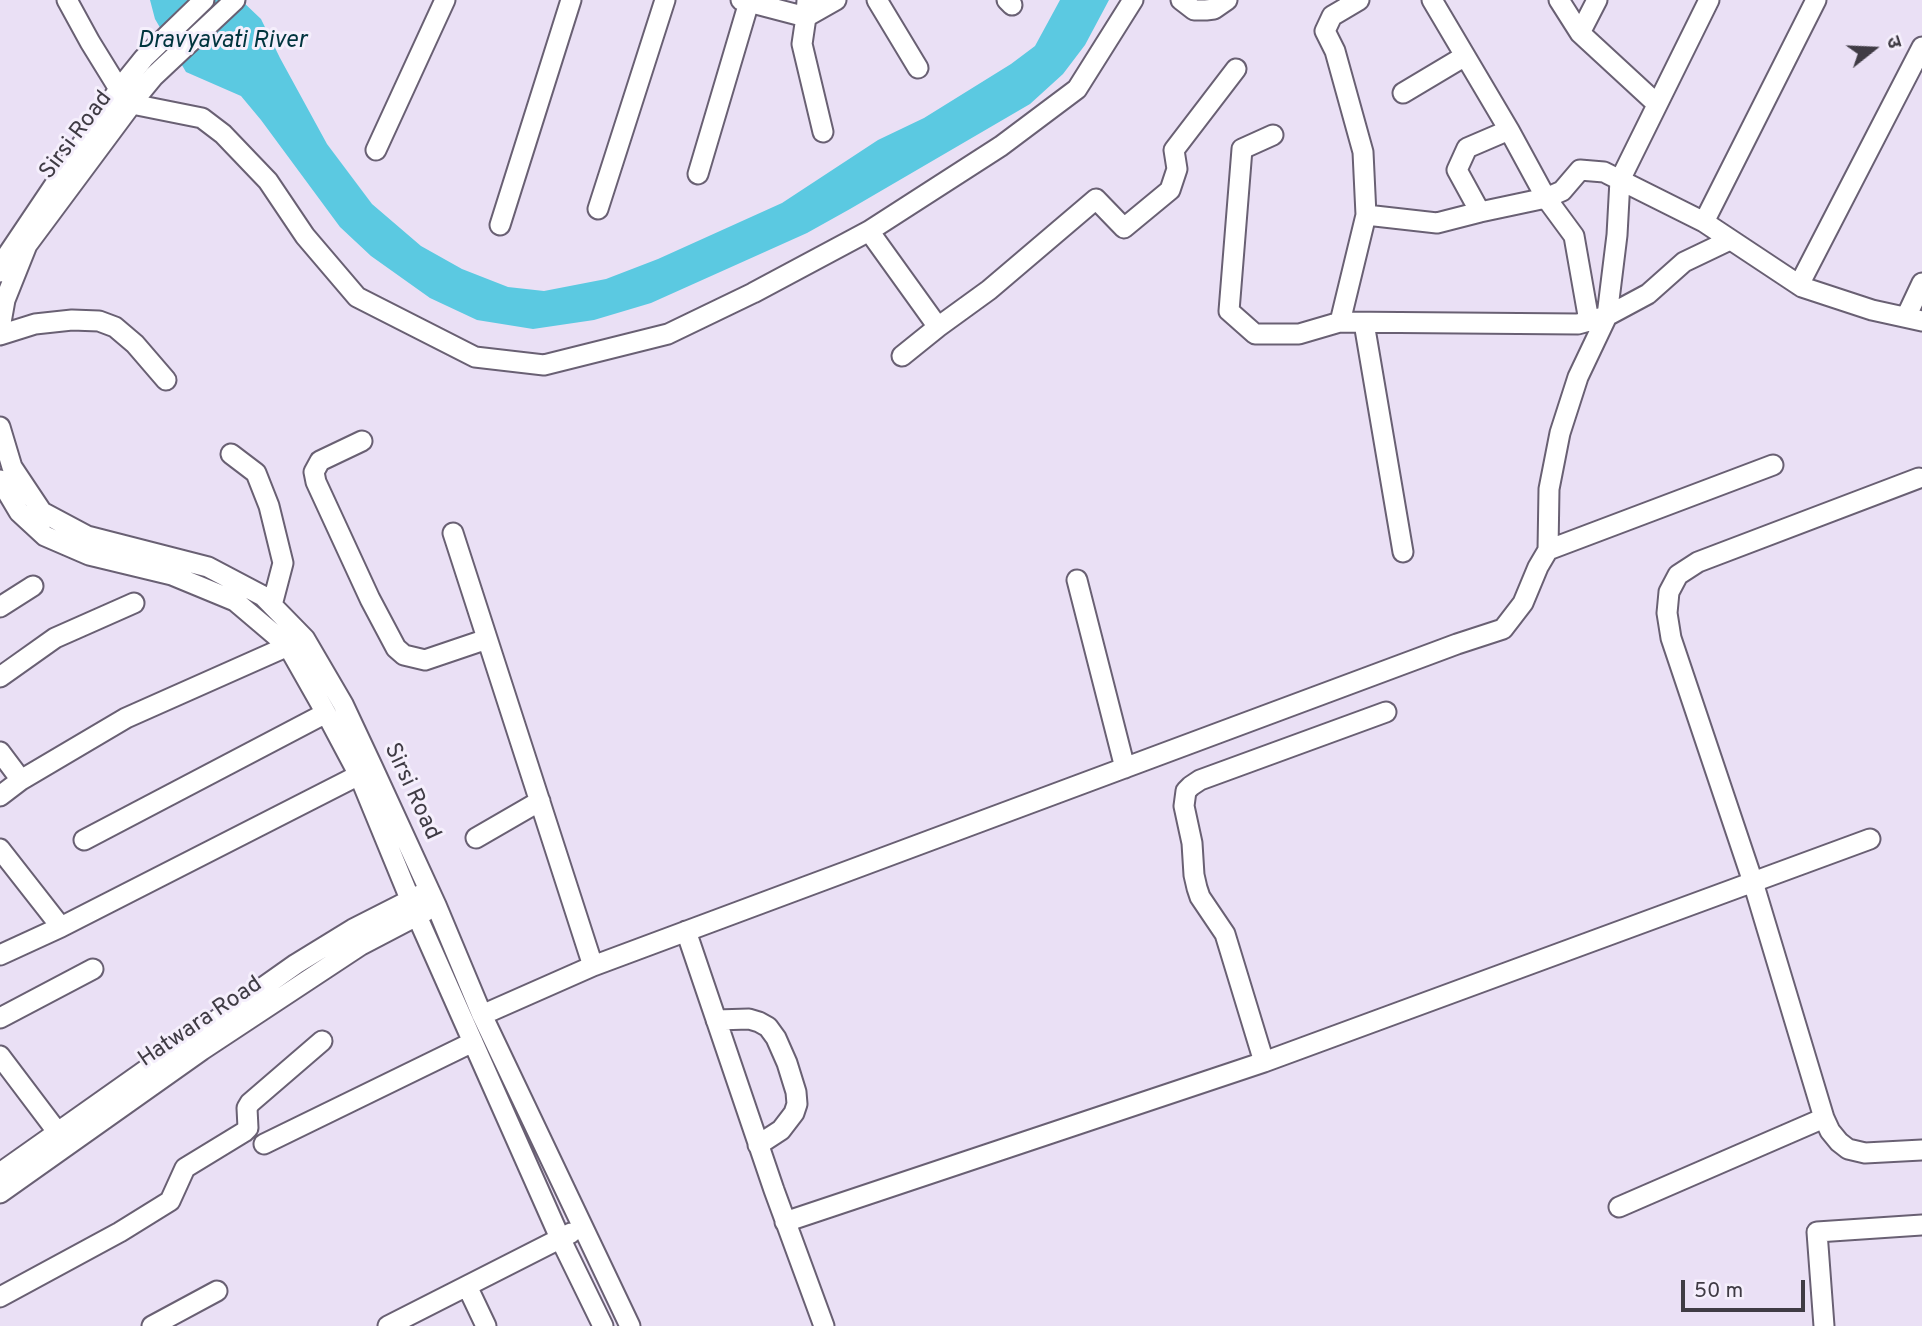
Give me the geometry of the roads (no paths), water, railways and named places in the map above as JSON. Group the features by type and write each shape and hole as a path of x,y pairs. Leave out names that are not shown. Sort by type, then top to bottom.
{"street":[{"path":"67,0 125,97 202,118 223,134 268,181 305,236 357,297 475,357 544,365 668,334 753,293 869,231 989,153 1077,89 1133,0"},
{"name":"Sirsi Road","path":"0,328 5,300 27,245 125,97 144,58 204,0"},
{"name":"Sirsi Road","path":"0,272 6,257 125,97 154,76 235,0"},
{"path":"376,150 444,0"},
{"path":"500,225 571,0"},
{"path":"598,209 666,0"},
{"path":"698,174 745,1 807,9 836,0"},
{"path":"877,0 918,68"},
{"path":"1181,0 1195,10 1206,10 1214,9 1227,0"},
{"path":"1340,322 1366,215 1363,152 1335,51 1325,31 1332,16 1359,0"},
{"path":"1432,0 1546,198 1574,236 1598,319"},
{"path":"1559,0 1580,33 1657,104"},
{"path":"1580,33 1597,0"},
{"path":"481,1015 593,966 1503,629 1523,603 1548,550 1549,489 1560,433 1598,319 1617,235 1620,180 1709,0"},
{"path":"1704,222 1816,0"},
{"path":"807,9 802,44 823,132"},
{"path":"1799,285 1922,47"},
{"path":"1402,93 1465,56"},
{"path":"902,356 989,290 1096,199 1124,228 1170,190 1177,169 1174,150 1236,69"},
{"path":"1480,212 1457,170 1467,148 1509,130"},
{"path":"1273,135 1242,149 1229,311 1255,334 1299,334 1340,322 1578,324 1598,319 1648,294 1684,262 1730,240"},
{"path":"1366,215 1437,223 1546,198 1562,191 1580,170 1604,172 1704,222 1799,285 1872,310 1914,319 1922,283"},
{"path":"869,231 938,327"},
{"path":"0,335 35,324 72,320 99,321 115,327 135,344 166,380"},
{"path":"1364,323 1403,552"},
{"name":"Sirsi Road","path":"0,427 12,467 42,512 87,536 208,567 263,596 343,704 433,897 481,1015 630,1326"},
{"path":"362,441 320,461 314,472 316,482 370,599 396,648 404,655 425,660 487,639"},
{"path":"231,454 256,473 269,506 283,564 272,606"},
{"path":"1548,550 1773,465"},
{"path":"1919,478 1698,562 1678,575 1670,592 1667,613 1671,638 1753,882 1824,1118 1839,1142 1848,1149 1865,1153 1922,1150"},
{"name":"Sirsi Road","path":"0,480 19,512 46,536 89,555 172,575 235,601 296,643 326,713 359,775 473,1042 560,1238 603,1326"},
{"path":"453,533 593,966"},
{"path":"1077,580 1125,768"},
{"path":"0,607 33,586"},
{"path":"0,677 55,638 134,603"},
{"path":"0,796 21,780 126,718 296,643"},
{"path":"1264,1062 1224,934 1197,888 1192,843 1184,806 1186,791 1200,780 1386,712"},
{"path":"84,840 326,713"},
{"path":"0,752 21,780"},
{"path":"4,947 61,927 359,775"},
{"path":"476,838 540,801"},
{"path":"785,1222 1264,1062 1870,839"},
{"path":"0,849 61,927"},
{"name":"Hatwara Road","path":"0,1194 62,1139 156,1072 362,945 433,897"},
{"path":"686,931 758,1145 824,1326"},
{"path":"0,1018 93,969"},
{"path":"716,1020 749,1019 768,1027 787,1063 796,1092 797,1104 794,1113 780,1130 758,1145"},
{"path":"0,1297 170,1202 185,1168 244,1132 248,1128 247,1108 250,1103 322,1041"},
{"path":"264,1144 473,1042"},
{"path":"0,1056 62,1139 0,1173"},
{"path":"1619,1208 1824,1118"},
{"path":"1824,1326 1817,1231 1922,1225"},
{"path":"388,1326 582,1227"},
{"path":"467,1286 486,1326"},
{"path":"152,1326 217,1291"}],"water":[{"name":"Dravyavati River","path":"150,0 241,0 261,19 327,144 372,204 421,246 462,269 508,287 544,291 606,279 658,259 782,203 878,140 924,118 1011,64 1035,46 1060,0 1109,0 1085,45 1063,74 1030,104 850,209 807,233 651,303 594,320 533,329 477,320 430,298 371,256 340,227 241,96 186,72 155,19"}]}
